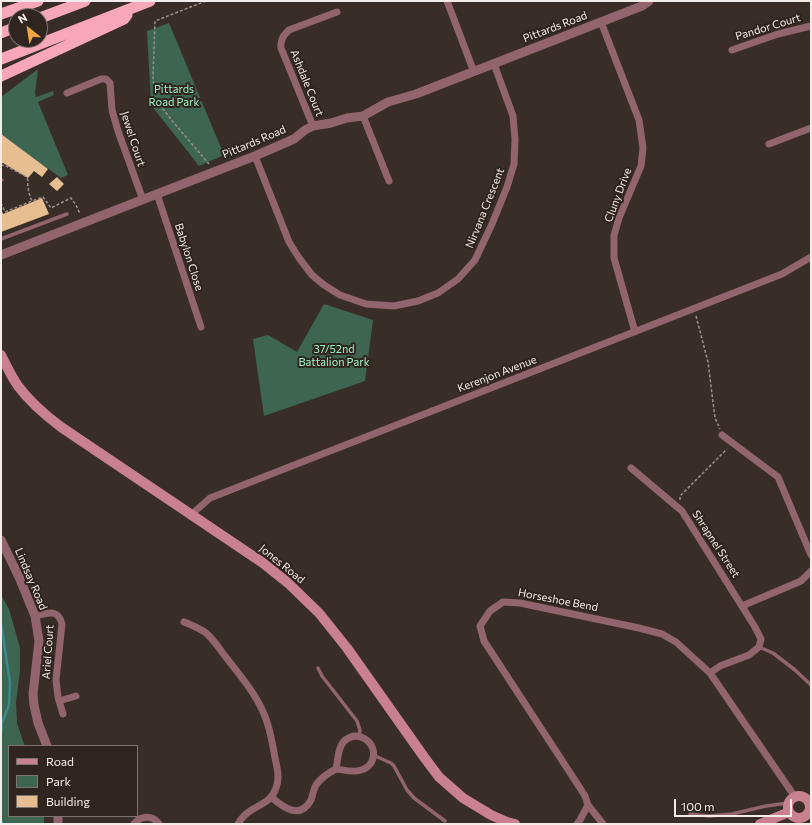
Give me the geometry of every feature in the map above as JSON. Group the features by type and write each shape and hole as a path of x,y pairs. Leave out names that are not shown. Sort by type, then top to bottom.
{"highway":[{"path":"1,14 38,1"},
{"path":"48,15 84,1"},
{"path":"1,59 150,1"},
{"path":"1,76 124,19 134,7"}],"main road":[{"name":"Jones Road","path":"1,355 22,390 47,416 263,563 288,583 319,613 347,648 439,777 463,798 510,823"},
{"path":"760,824 803,796 810,801 810,810 804,817 796,818 792,816 791,804"}],"street":[{"path":"447,1 474,72"},
{"name":"Pittards Road","path":"1,254 254,156 294,139 305,130 313,126 363,116 388,102 416,94 474,72 642,6 649,1"},
{"name":"Ashdale Court","path":"313,126 281,48 281,42 283,35 289,30 337,12"},
{"name":"Cluny Drive","path":"601,22 638,120 643,148 641,166 619,218 614,235 614,258 635,332"},
{"name":"Pandor Court","path":"732,50 778,34 811,26"},
{"name":"Nirvana Crescent","path":"254,156 289,242 312,275 324,286 340,295 366,304 394,306 418,302 438,293 458,279 475,260 507,187 514,164 515,139 513,116 494,64"},
{"name":"Jewel Court","path":"67,93 101,80 106,79 110,83 112,110 118,132 143,200"},
{"path":"363,116 390,181"},
{"path":"769,144 811,128"},
{"name":"Babylon Close","path":"157,194 201,327"},
{"name":"Kerenjon Avenue","path":"192,514 210,498 695,309 782,274 811,257"},
{"path":"722,435 778,477 811,555"},
{"name":"Shrapnel Street","path":"631,468 682,512 755,627 761,640 759,647"},
{"name":"Lindsay Road","path":"1,540 19,577 35,616 39,641 33,694 38,723 47,745"},
{"path":"742,606 801,582 811,572"},
{"name":"Horseshoe Bend","path":"603,824 588,805 580,788 484,641 480,626 490,611 503,602 520,603 639,628 662,634 676,642 710,673 791,804"},
{"name":"Ariel Court","path":"35,616 55,613 62,624 56,689 63,714"},
{"path":"184,622 206,633 254,693 268,722 278,775 275,792 265,803 249,811 243,816 238,824"},
{"path":"710,673 720,666 749,655 759,647"},
{"path":"59,700 76,696"},
{"path":"271,798 287,809 294,811 305,808 312,798 316,785 328,774 336,769 355,771 367,768 373,760 373,750 367,739 359,736 350,737 345,740 340,747 336,769"},
{"path":"577,824 588,805"},
{"path":"134,824 140,818 146,817 152,818 160,824"}],"lane":[{"path":"1,239 66,214"},
{"path":"759,647 773,654 795,670 811,686"},
{"path":"318,668 322,676 356,721 360,730 359,736"},
{"path":"373,755 391,763 406,790 414,798 445,821"},
{"path":"690,814 709,816 732,814 766,806 791,804"}],"path":[{"path":"206,1 155,21 153,77 155,99 209,164"},
{"path":"1,166 4,165 25,176 28,180 29,192 32,201"},
{"path":"1,203 5,212 43,197 51,208 71,198 76,204 80,214"},
{"path":"695,309 708,362 715,418 722,435"},
{"path":"682,512 680,496 733,443"}],"green space":[{"name":"Pittards Road Park","path":"169,23 224,155 199,166 151,105 147,31"},
{"path":"38,69 35,93 36,97 53,91 54,95 38,102 68,175 61,178 1,135 1,97"},
{"name":"37/52nd Battalion Park","path":"324,304 373,320 365,381 264,416 253,339 268,335 297,352"},
{"path":"1,595 9,609 20,648 20,670 16,702 17,723 25,745 8,745 8,817 44,817 44,824 1,824"}],"building":[{"path":"1,134 48,169 42,177 34,171 28,178 3,163 1,164"},
{"path":"57,177 64,184 57,191 49,184"},
{"path":"42,198 49,214 1,232 1,209 3,214"}],"waterway":[{"path":"1,623 10,683 9,705 2,723 1,734"},
{"path":"1,819 2,824"}]}
